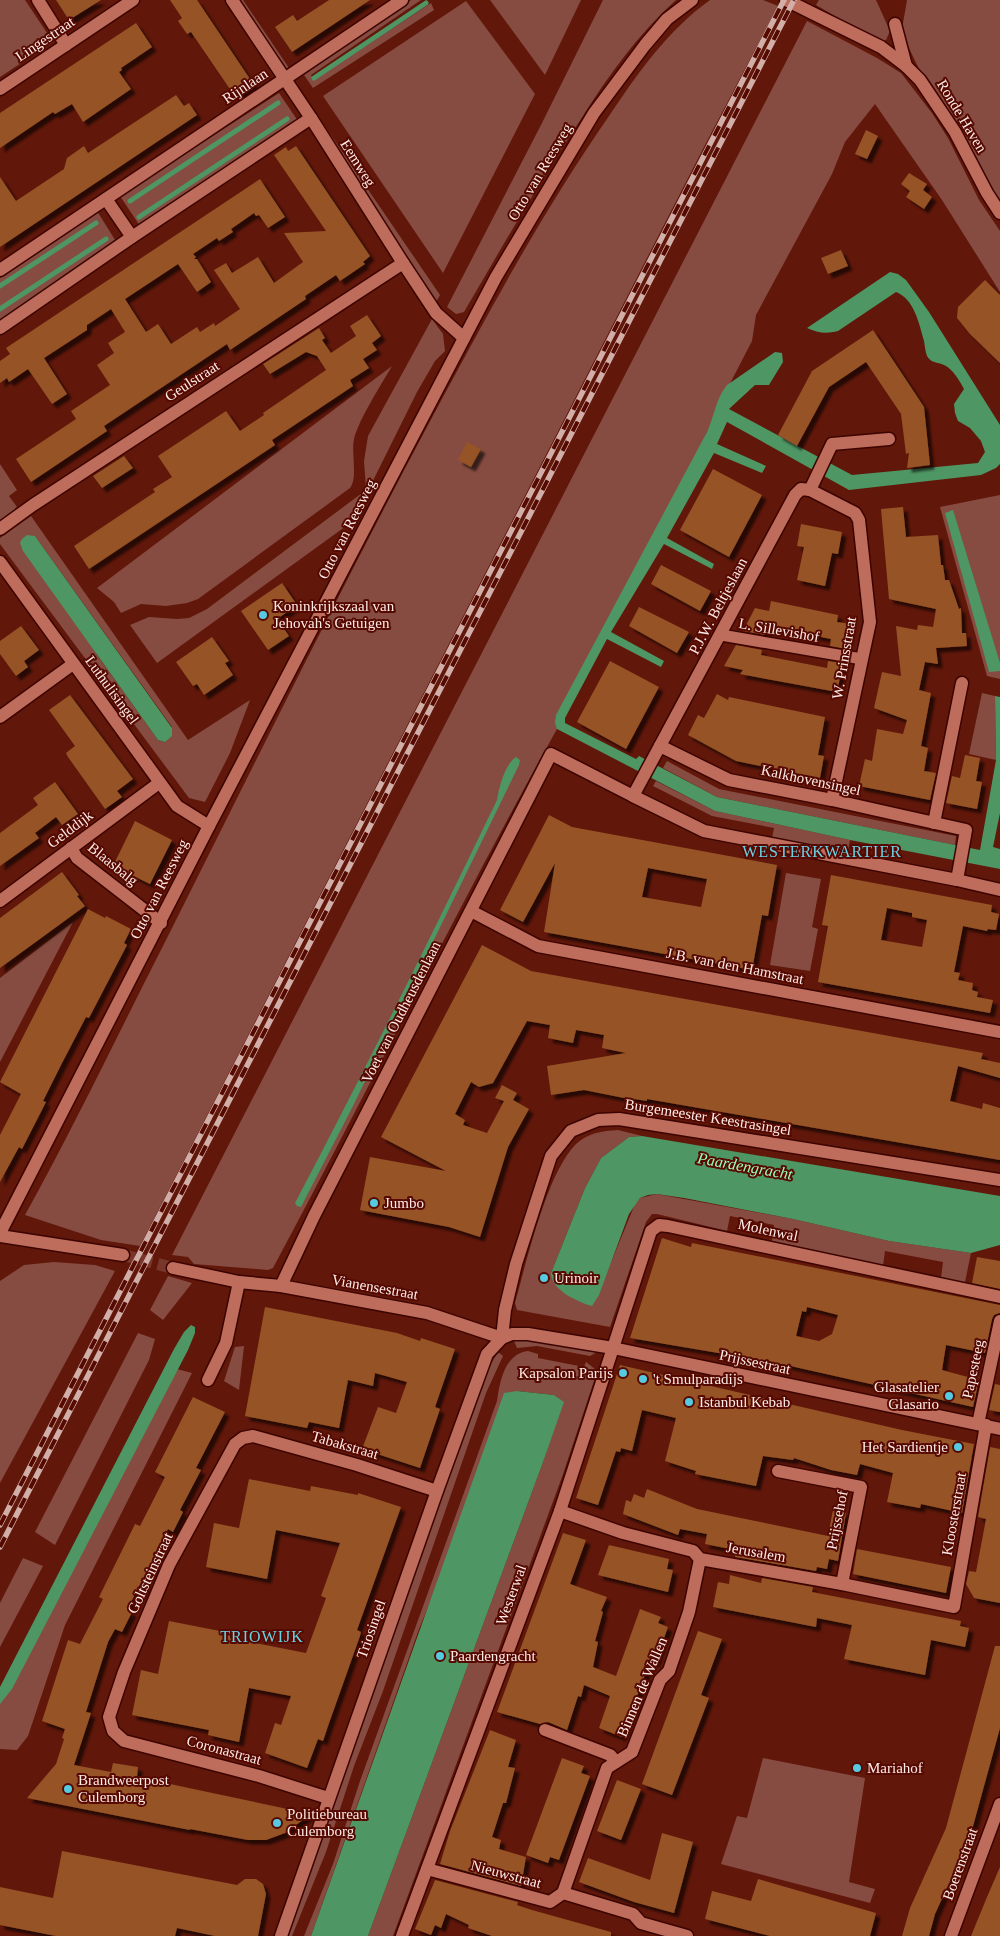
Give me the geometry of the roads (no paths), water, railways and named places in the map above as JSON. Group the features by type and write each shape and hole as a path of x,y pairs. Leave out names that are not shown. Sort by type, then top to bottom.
{"street":[{"path":"38,0 66,45"},
{"name":"Lingestraat","path":"0,89 133,0"},
{"name":"Eemweg","path":"232,0 311,118 402,263 436,313 464,338"},
{"name":"Rijnlaan","path":"0,270 402,0"},
{"name":"Otto van Reesweg","path":"0,1235 209,826 496,278 594,113 667,19 692,0"},
{"name":"Ronde Haven","path":"786,0 881,47 906,66 920,80 955,132 987,193 1000,213"},
{"path":"895,24 906,66"},
{"path":"0,328 132,237 311,118"},
{"path":"106,199 132,237"},
{"name":"Geulstraat","path":"0,529 33,504 402,263"},
{"path":"810,490 832,444 889,438"},
{"name":"P.J.W. Beltjeslaan","path":"658,750 795,495 802,489 810,490"},
{"name":"W. Prinsstraat","path":"810,490 855,513 860,520 870,622 832,800"},
{"name":"Luthulisingel","path":"0,562 176,806 209,826"},
{"name":"L. Sillevishof","path":"721,635 862,659"},
{"path":"0,716 73,664"},
{"path":"934,823 962,683"},
{"path":"658,750 636,791 704,831 1000,890"},
{"name":"Kalkhovensingel","path":"658,750 729,780 832,800 966,830 957,880"},
{"name":"Voet van Oudheusdenlaan","path":"281,1286 314,1216 551,754 636,791"},
{"name":"Gelddijk","path":"0,901 159,783"},
{"name":"Blaasbalg","path":"71,848 77,858 160,922"},
{"name":"J.B. van den Hamstraat","path":"471,911 538,946 1000,1032"},
{"name":"Burgemeester Keestrasingel","path":"502,1338 504,1310 516,1264 551,1156 571,1131 598,1120 619,1119 1000,1180"},
{"name":"Molenwal","path":"613,1348 651,1231 659,1225 1000,1298"},
{"path":"0,1235 124,1255"},
{"name":"Vianensestraat","path":"173,1268 239,1282 281,1286 426,1313 502,1338"},
{"path":"208,1380 226,1343 239,1282"},
{"name":"Papesteeg","path":"982,1425 1000,1321"},
{"name":"Prijssestraat","path":"502,1338 512,1334 528,1334 613,1348 1000,1429"},
{"name":"Triosingel","path":"281,1936 328,1798 487,1354 502,1338"},
{"name":"Westerwal","path":"402,1936 560,1511 613,1348"},
{"name":"Kloosterstraat","path":"954,1607 982,1425"},
{"name":"Tabakstraat","path":"243,1438 253,1436 357,1465 437,1491"},
{"name":"Goltsteinstraat","path":"113,1732 109,1717 124,1672 162,1582 235,1444 243,1438"},
{"name":"Prijssehof","path":"778,1471 861,1487 842,1584"},
{"name":"Jerusalem","path":"560,1511 623,1533 693,1551 700,1559 842,1584 954,1607"},
{"name":"Binnen de Wallen","path":"562,1893 607,1768 632,1752 660,1680 669,1671 689,1612 700,1559"},
{"name":"Binnen de Wallen","path":"545,1730 610,1755 616,1762"},
{"name":"Coronastraat","path":"113,1732 124,1741 259,1776 328,1798"},
{"name":"Boerenstraat","path":"951,1936 1000,1804"},
{"name":"Nieuwstraat","path":"427,1869 550,1902 562,1893"},
{"path":"562,1893 632,1914 650,1931 686,1936"}],"water":[{"path":"890,272 898,274 906,280 929,312 1000,425 1000,464 981,475 849,490 727,422 717,444 766,466 762,473 714,453 667,538 714,564 712,569 664,544 611,632 664,661 661,667 607,639 565,718 565,723 636,759 639,756 717,797 980,850 996,760 995,696 1000,697 1000,813 993,847 1000,849 1000,869 715,811 557,729 555,723 556,715 707,432 723,390 727,385 775,352 782,353 783,362 769,385 755,385 729,409 852,475 978,463 985,452 981,441 970,428 958,421 955,413 954,404 964,389 950,369 932,361 927,356 918,319 902,295 896,292 838,331 822,332 807,328"},
{"path":"953,510 1000,663 1000,671 989,672 945,513"},
{"path":"27,535 35,536 172,728 172,736 165,742 158,740 23,551 20,543"},
{"path":"516,757 520,760 519,765 353,1106 301,1207 297,1206 295,1203 398,1002 497,800 506,770"},
{"path":"642,1136 1000,1196 1000,1245 971,1253 889,1241 793,1219 684,1198 657,1194 648,1195 640,1198 629,1214 599,1295 592,1306 580,1302 555,1285 551,1273 585,1188 601,1158 629,1137"},
{"path":"191,1325 195,1327 195,1333 188,1350 12,1689 0,1704 0,1687 174,1349 184,1332"},
{"name":"Paardengracht","path":"517,1391 554,1395 564,1402 368,1936 311,1936 504,1393"}],"waterway":[{"path":"314,78 426,3"},
{"path":"130,201 278,103"},
{"path":"139,217 287,119"},
{"path":"0,286 96,223"},
{"path":"0,309 106,239"}],"tunnel":[{"path":"123,1255 173,1268"}],"railway":[{"path":"0,1525 784,0"},
{"path":"0,1547 794,0"}],"place":[{"name":"Koninkrijkszaal van Jehovah's Getuigen","path":"263,615"},
{"name":"Jumbo","path":"374,1203"},
{"name":"Urinoir","path":"544,1278"},
{"name":"Kapsalon Parijs","path":"623,1373"},
{"name":"'t Smulparadijs","path":"643,1379"},
{"name":"Glasatelier Glasario","path":"949,1396"},
{"name":"Istanbul Kebab","path":"689,1402"},
{"name":"Het Sardientje","path":"958,1447"},
{"name":"Paardengracht","path":"440,1656"},
{"name":"Mariahof","path":"857,1768"},
{"name":"Brandweerpost Culemborg","path":"68,1789"},
{"name":"Politiebureau Culemborg","path":"277,1823"}],"district":[{"name":"WESTERKWARTIER","path":"822,851"},
{"name":"TRIOWIJK","path":"262,1636"}]}
